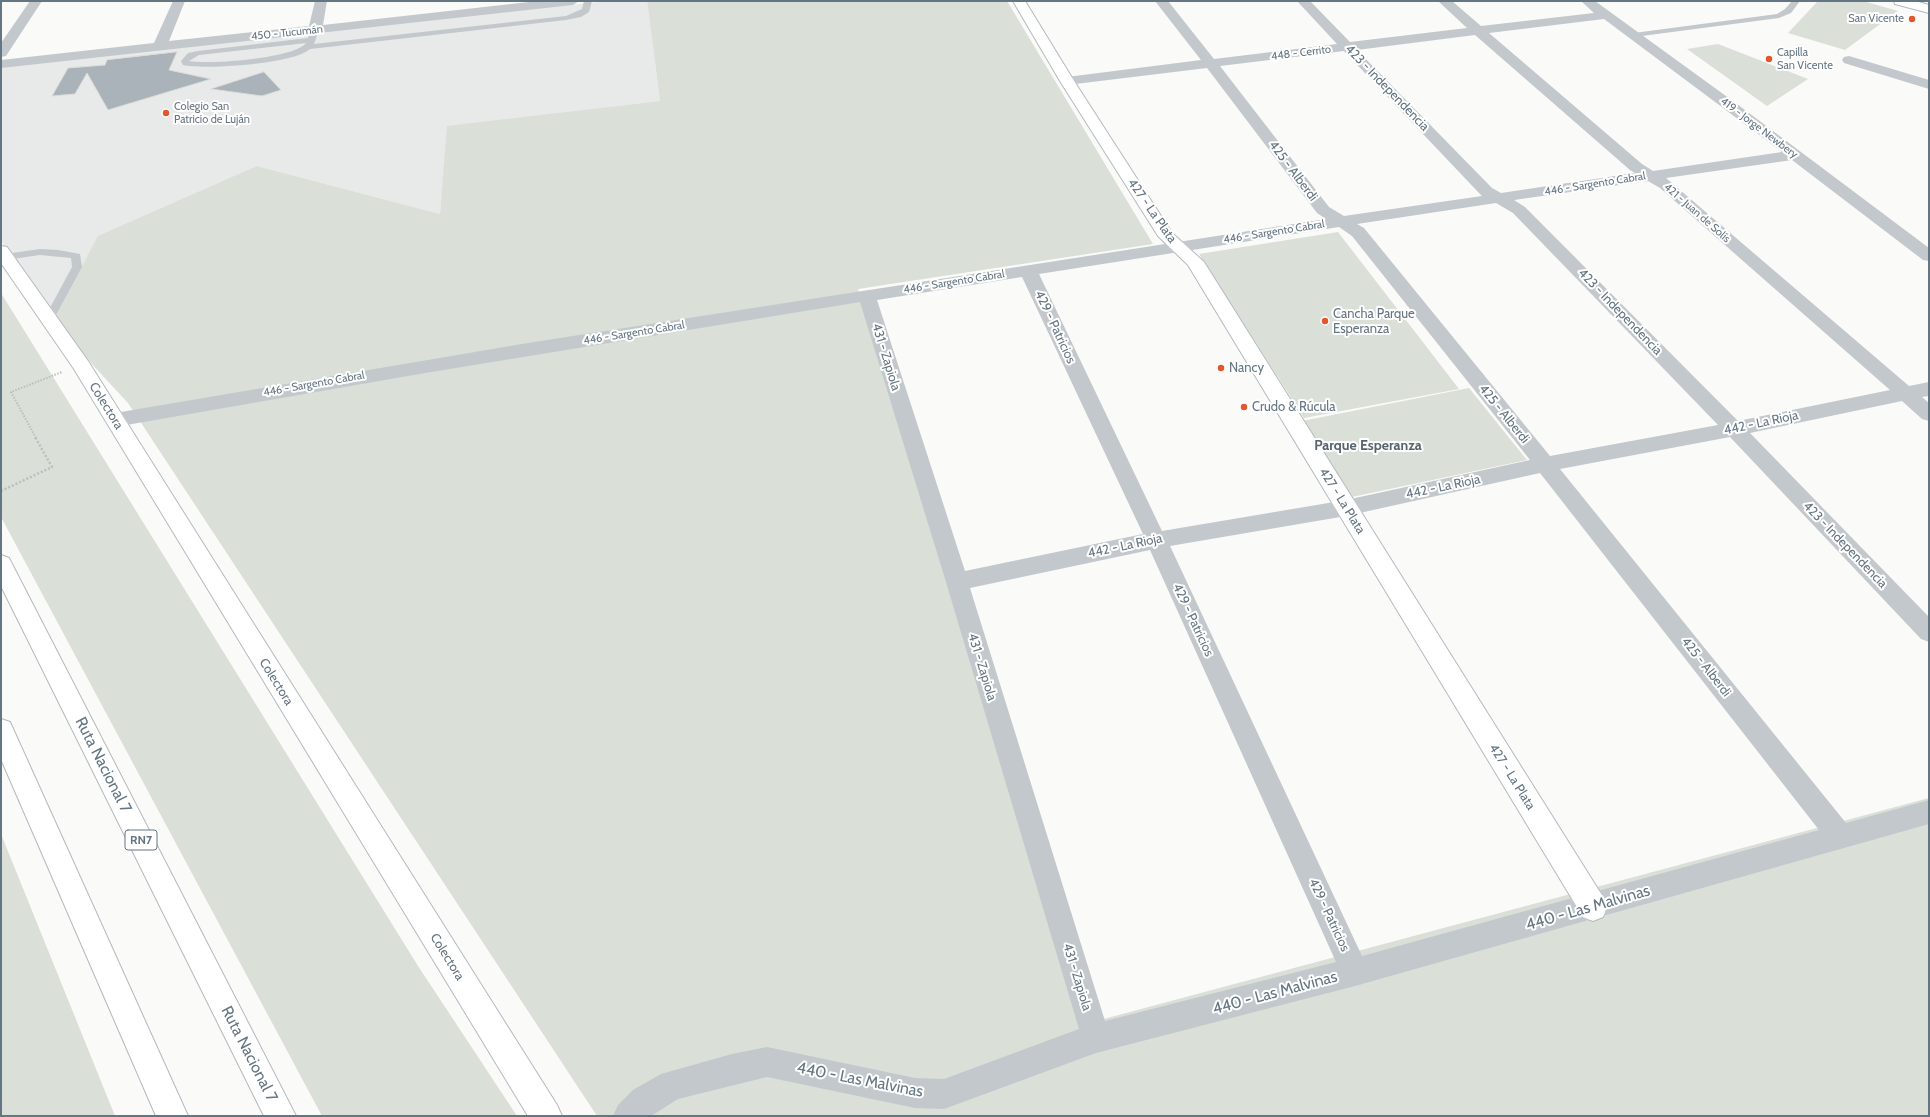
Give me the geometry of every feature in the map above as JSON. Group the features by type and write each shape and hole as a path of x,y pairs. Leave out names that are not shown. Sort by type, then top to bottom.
{"main road":[{"name":"427 - La Plata","path":"1019,1 1067,81 1166,236 1195,262 1593,907"},
{"path":"1900,1 1929,9"},
{"path":"1922,1 1929,3"},
{"name":"Colectora","path":"3,254 81,365 546,1116"},
{"name":"Ruta Nacional 7","path":"1,564 280,1116"},
{"path":"1,730 172,1116"}],"street":[{"path":"1,53 36,1"},
{"path":"160,46 179,1"},
{"path":"312,39 321,1"},
{"path":"451,15 453,1"},
{"name":"450 - Tucumán","path":"1,64 160,46 312,39 451,15 573,1"},
{"name":"425 - Alberdi","path":"1161,1 1323,210 1358,232 1545,464 1840,836"},
{"name":"423 - Independencia","path":"1303,1 1486,191 1519,210 1734,429 1929,632"},
{"name":"421 - Juan de Solís","path":"1444,1 1636,167 1666,185 1929,414"},
{"name":"419 - Jorge Newbery","path":"1587,1 1929,256"},
{"name":"448 - Cerrito","path":"1067,81 1607,15"},
{"path":"1849,60 1929,84"},
{"name":"446 - Sargento Cabral","path":"115,420 339,380 1028,270 1342,221 1795,155"},
{"name":"429 - Patricios","path":"1028,270 1156,540 1355,972"},
{"name":"431 - Zapiola","path":"867,296 957,582 1096,1038"},
{"name":"442 - La Rioja","path":"957,582 1156,540 1346,508 1545,464 1734,429 1929,389"},
{"name":"440 - Las Malvinas","path":"629,1116 644,1101 672,1085 732,1069 767,1062 915,1093 944,1094 1096,1038 1355,972 1593,907 1929,812"}],"lane":[{"path":"312,39 300,52 264,59 202,65 190,65 186,64 185,61 191,55 198,53 312,39 566,18 578,15 586,10 588,1"},
{"path":"1634,35 1779,16 1788,11 1796,1"},
{"path":"3,254 58,252 76,256 76,267 49,319"}],"path":[{"path":"1,491 52,467 11,392 81,365"}],"shaded area":[{"path":"607,1 647,1 660,101 448,127 440,214 257,166 53,322 1,241 1,67"},
{"path":"647,1 1007,1 1153,244 858,289 1085,1024 1929,798 1929,1116 597,1116 128,403 53,322 98,236 257,166 440,214 447,126 660,101"},
{"path":"1818,1 1863,1 1898,11 1845,50 1788,33"},
{"path":"1718,44 1808,79 1767,106 1687,49"},
{"name":"Cancha Parque Esperanza","path":"1338,232 1459,389 1304,418 1199,254"},
{"path":"1,293 418,966 517,1116 322,1116 1,517"},
{"path":"1469,388 1527,460 1352,497 1302,421"},
{"path":"1,834 115,1116 1,1116"}],"building":[{"path":"177,52 169,70 211,79 108,110 87,73 75,94 52,96 68,68 105,65 107,60"},
{"path":"264,72 281,90 262,96 211,89"}],"place":[{"name":"San Vicente","path":"1912,19"},
{"name":"Capilla San Vicente","path":"1769,59"},
{"name":"Colegio San Patricio de Luján","path":"166,113"},
{"name":"Cancha Parque Esperanza","path":"1325,321"},
{"name":"Nancy","path":"1221,368"},
{"name":"Crudo & Rúcula","path":"1244,407"}],"district":[{"name":"Parque Esperanza","path":"1368,446"}]}
